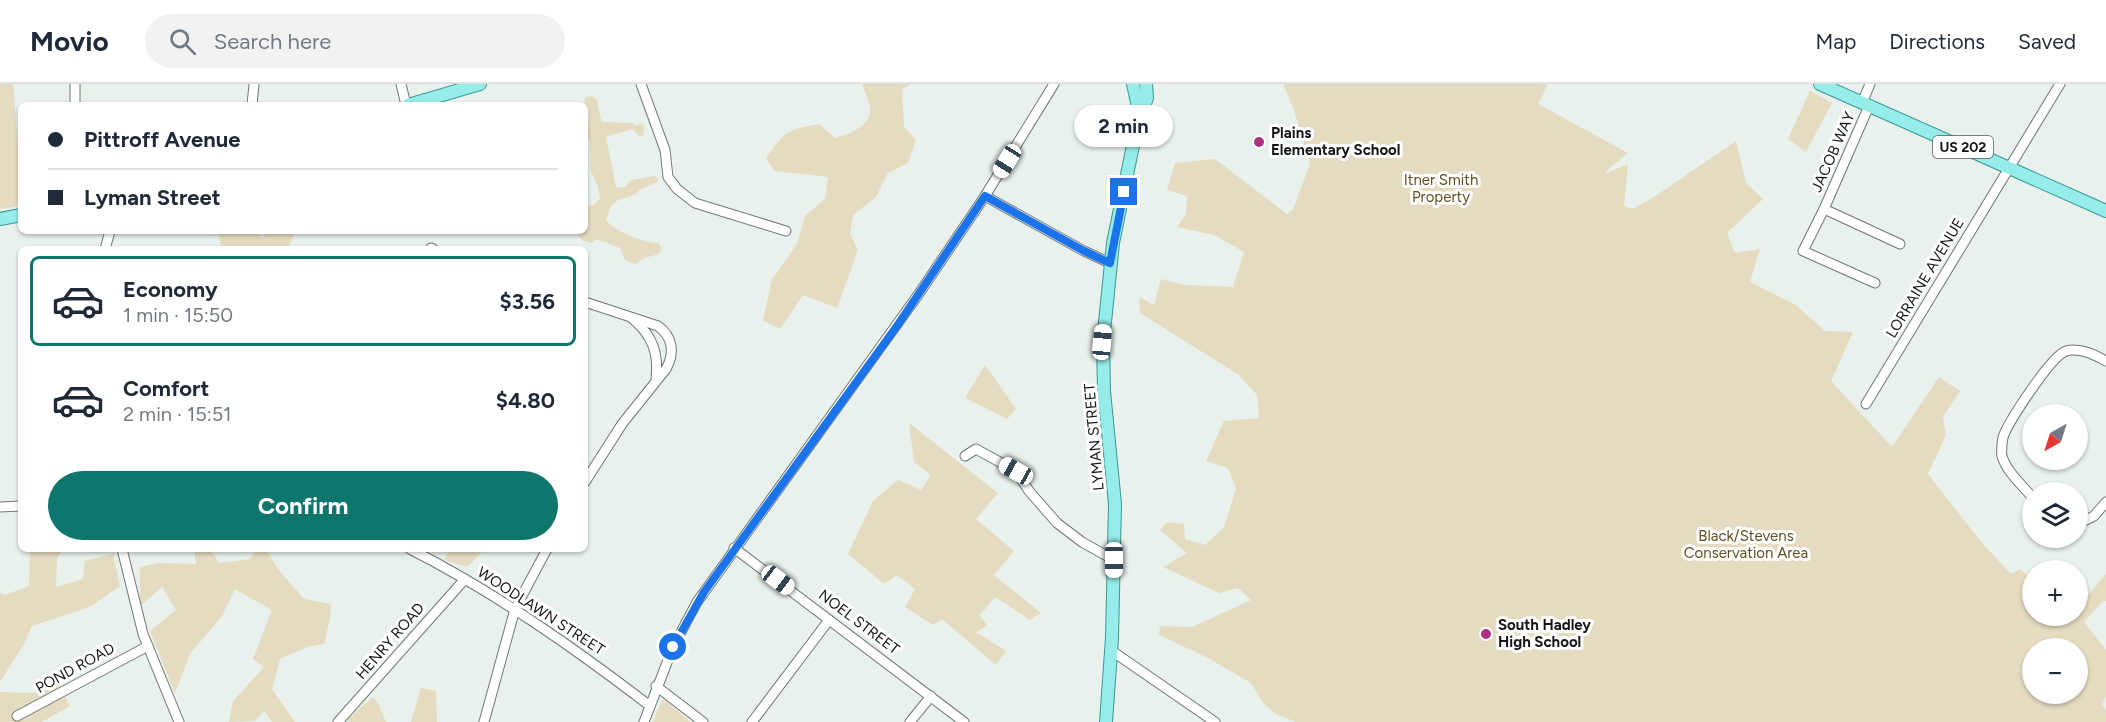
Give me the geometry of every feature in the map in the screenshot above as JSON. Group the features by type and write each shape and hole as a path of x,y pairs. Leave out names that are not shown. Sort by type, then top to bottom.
{"main road":[{"path":"417,102 480,84"},
{"name":"LYMAN STREET","path":"1133,84 1140,116"},
{"name":"LYMAN STREET","path":"1106,722 1112,651 1114,493 1102,355 1110,263 1140,116 1147,98 1146,84"},
{"name":"US 202","path":"1820,84 2106,211"},
{"path":"0,219 18,216"}],"street":[{"path":"75,84 75,102"},
{"path":"252,102 254,84"},
{"path":"401,84 406,102"},
{"path":"641,84 665,150 668,177 677,189 695,202 786,231"},
{"path":"644,722 656,687 687,619 734,548 892,334 985,196 1054,84"},
{"name":"JACOB WAY","path":"1870,84 1865,105 1824,210 1803,251 1875,283"},
{"name":"LORRAINE AVENUE","path":"1866,404 2060,84"},
{"path":"985,196 1110,263"},
{"name":"JACOB WAY","path":"1824,210 1900,244"},
{"path":"588,303 658,326 669,338 672,348 666,369 622,424 588,477"},
{"path":"631,318 647,333 653,344 657,363 656,380"},
{"path":"2022,485 2009,469 2002,455 2002,440 2009,424 2045,371 2059,355 2069,351 2079,351 2106,361"},
{"path":"965,456 976,450 1016,471 1029,491 1057,523 1082,542 1114,560"},
{"path":"2088,519 2094,516 2106,502"},
{"path":"0,507 18,506"},
{"name":"NOEL STREET","path":"734,548 964,722"},
{"path":"123,552 136,610 179,722"},
{"name":"WOODLAWN STREET","path":"416,552 515,609 650,706"},
{"path":"484,722 515,609 545,552"},
{"name":"HENRY ROAD","path":"338,722 465,579"},
{"path":"752,722 830,620"},
{"name":"POND ROAD","path":"17,716 148,646"},
{"path":"1112,651 1215,722"},
{"path":"656,687 703,722"},
{"path":"910,722 931,696"}],"green space":[{"path":"0,84 13,84 18,142 18,206 0,209"},
{"path":"862,84 911,84 902,89 904,127 916,140 908,163 888,173 876,197 853,215 850,234 858,250 837,308 803,295 780,329 763,320 772,280 797,244 805,216 825,199 828,177 774,171 766,158 783,137 792,130 819,124 835,138 861,126 870,113 869,102"},
{"path":"1283,84 1548,84 1538,104 1628,153 1606,171 1607,173 1628,164 1624,206 1632,209 1654,197 1736,141 1746,183 1763,199 1727,233 1735,253 1760,249 1750,282 1796,305 1825,331 1853,332 1831,381 1892,447 1939,377 1960,391 1943,417 1946,435 1928,474 1982,543 2011,574 2020,569 2022,571 2022,626 2087,626 2106,650 2106,696 2102,704 2106,710 2106,722 1296,722 1276,714 1263,703 1251,683 1206,657 1159,635 1160,626 1192,627 1251,600 1238,588 1219,593 1163,567 1187,553 1160,530 1167,522 1184,524 1185,539 1205,545 1224,527 1236,489 1228,468 1206,461 1224,421 1259,418 1257,395 1239,375 1140,313 1139,297 1154,305 1161,279 1185,285 1233,287 1244,252 1214,235 1177,227 1186,214 1187,196 1167,190 1175,163 1215,159 1287,214 1293,209 1310,164 1294,110"},
{"path":"1810,91 1832,103 1806,152 1788,139"},
{"path":"592,96 597,100 601,120 604,122 633,123 634,126 642,124 644,126 643,135 640,137 633,129 606,137 616,187 624,188 631,180 655,176 658,179 657,182 634,195 618,200 611,206 606,220 630,236 660,245 661,252 635,264 625,260 620,248 597,239 591,243 582,240 577,234 588,234 588,205 592,206 600,199 591,171 588,102 584,102 586,97"},
{"path":"218,234 258,234 263,238 265,234 294,234 289,246 221,246"},
{"path":"985,365 1016,409 1007,419 965,398"},
{"path":"909,423 998,493 976,519 1014,551 994,575 1041,613 1030,620 995,597 980,615 987,626 976,632 1006,651 996,665 942,619 933,625 905,607 915,589 897,575 884,584 848,554 873,501 898,480 921,490 931,475 914,462"},
{"path":"30,552 61,552 57,558 56,587 83,579 85,561 113,554 120,586 90,607 32,626 24,644 0,682 0,593 5,595 29,586"},
{"path":"194,552 212,552 219,563 250,559 256,552 268,552 278,569 304,599 331,604 324,644 307,647 280,659 272,689 295,722 272,722 264,711 255,721 229,722 233,701 264,667 253,659 272,610 235,589 222,616 190,654 175,693 150,631 176,610 162,587 140,606 140,567 158,563 196,564"},
{"path":"448,552 482,552 467,567 444,560"},
{"path":"2106,574 2106,601 2103,601 2088,618 2088,596"},
{"path":"59,686 70,706 42,722 0,722 0,692 35,693"},
{"path":"421,688 436,691 437,722 411,722"},
{"path":"373,697 386,722 350,722 347,720"},
{"path":"662,700 665,700 690,722 653,722"}],"place":[{"name":"Plains Elementary School","path":"1259,142"},
{"name":"South Hadley High School","path":"1486,634"}],"route":[{"path":"673,647 697,602 734,548 897,326 985,196 1110,263 1124,192"}],"park label":[{"name":"Itner Smith Property","path":"1441,188"},
{"name":"Black/Stevens Conservation Area","path":"1746,544"}]}
